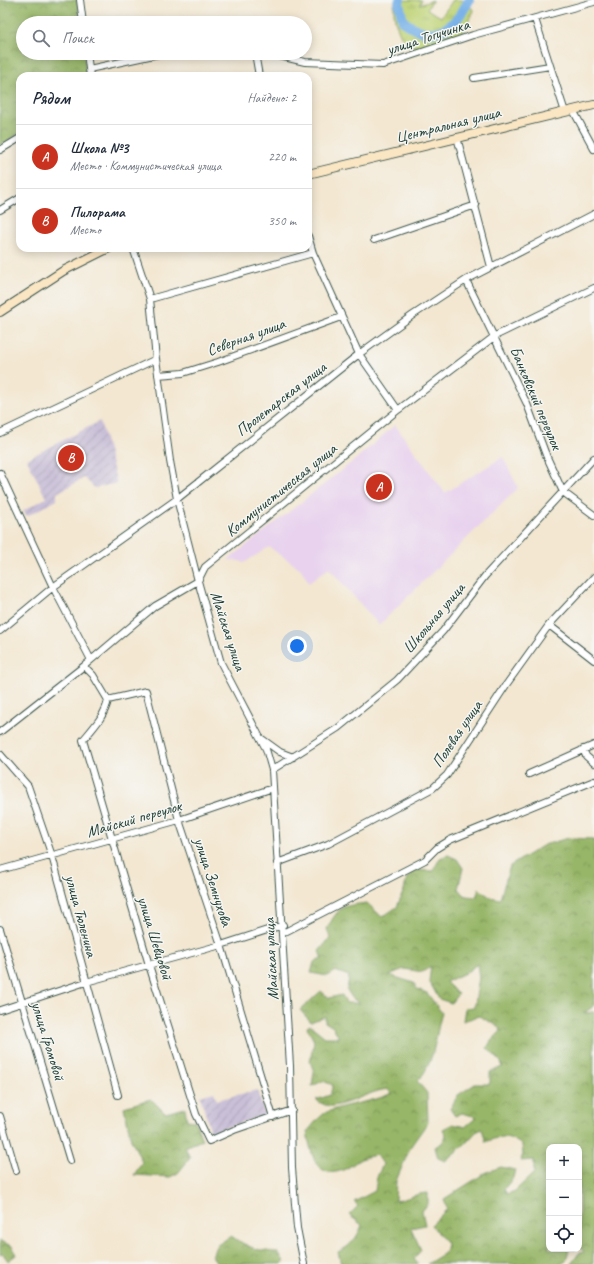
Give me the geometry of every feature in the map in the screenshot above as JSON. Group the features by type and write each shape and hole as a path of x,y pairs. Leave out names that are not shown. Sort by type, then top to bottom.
{"main road":[{"name":"Центральная улица","path":"312,173 594,105"},
{"path":"0,312 62,271 101,252"}],"street":[{"path":"80,0 82,16"},
{"name":"улица Тогучинка","path":"297,60 305,62 383,65 473,35 594,2"},
{"path":"535,19 550,66 569,111 594,149"},
{"path":"88,60 89,72"},
{"path":"89,69 131,60"},
{"path":"256,60 258,72"},
{"path":"474,78 550,66"},
{"path":"457,137 491,267"},
{"path":"0,150 16,140"},
{"path":"0,210 16,200"},
{"path":"374,240 476,205"},
{"name":"Пролетарская улица","path":"0,631 53,587 176,498 359,354 413,315 466,280 594,214"},
{"path":"312,250 341,317 359,354 398,410"},
{"name":"Майская улица","path":"135,252 150,299 158,375 176,498 221,663 266,749 272,770 277,863 283,925 292,1110 292,1168 297,1228 304,1264"},
{"path":"150,299 313,253"},
{"name":"Банковский переулок","path":"466,280 495,336 527,404 546,455 563,492 594,516"},
{"name":"Коммунистическая улица","path":"0,732 84,666 155,606 198,581 206,567 398,410 495,336 594,288"},
{"name":"Северная улица","path":"158,375 183,373 218,362 341,317"},
{"path":"0,433 156,359"},
{"name":"Школьная улица","path":"272,770 338,728 397,680 443,631 485,576 594,458"},
{"path":"0,473 53,587 91,660"},
{"name":"Полевая улица","path":"277,863 328,844 433,788 447,775 506,685 549,625 594,576"},
{"path":"549,625 594,660"},
{"path":"84,666 93,675 108,700"},
{"name":"улица Земнухова","path":"108,700 146,691 179,820 221,946 272,1117"},
{"name":"улица Шевцовой","path":"108,700 103,714 83,740 149,965 196,1114 209,1141 234,1130 272,1117"},
{"path":"260,738 280,752 293,757"},
{"path":"529,774 594,745"},
{"path":"583,749 586,756 594,764"},
{"name":"улица Тюленина","path":"0,754 28,786 52,856 118,1095"},
{"path":"283,933 425,860 437,848 450,840 594,781"},
{"name":"Майский переулок","path":"0,870 179,820 273,788"},
{"path":"0,1010 86,982 221,946 283,925"},
{"name":"улица Громовой","path":"0,929 70,1161"},
{"path":"272,1117 292,1110"},
{"path":"0,1116 16,1171"}],"shaded area":[{"path":"100,421 117,483 95,488 84,478 57,493 57,500 27,516 23,511 46,498 27,459"},
{"path":"395,425 445,493 503,457 518,488 379,625 329,568 309,583 301,569 269,547 244,563 240,561 228,560 356,459"},
{"path":"257,1090 265,1115 211,1132 200,1096 214,1092 217,1100"}],"green space":[{"path":"0,0 77,0 79,16 16,16 16,60 85,60 86,72 16,72 16,135 0,145"},
{"path":"396,0 422,0 419,5 433,0 427,9 441,17 453,0 471,0 470,6 474,11 463,31 445,41 418,48 406,43 400,34 394,16 394,4"},
{"path":"568,838 594,839 594,1006 584,1013 594,1012 593,1264 571,1264 579,1253 584,1252 582,1250 582,1144 546,1144 546,1252 568,1252 566,1261 561,1264 427,1264 445,1253 447,1243 431,1225 447,1209 444,1199 487,1172 501,1167 515,1170 513,1178 504,1189 507,1194 515,1191 534,1173 534,1160 520,1161 523,1155 522,1145 505,1137 486,1142 482,1129 476,1132 465,1144 445,1161 438,1158 435,1147 442,1143 446,1136 443,1129 453,1124 465,1127 477,1117 462,1113 455,1116 450,1109 458,1095 475,1084 490,1084 490,1072 502,1067 501,1062 487,1048 491,1041 501,1031 498,1026 479,1016 463,1021 465,1008 474,1007 475,1004 479,977 477,964 467,972 446,982 458,994 451,1003 439,999 429,981 431,966 423,972 404,969 389,975 414,983 417,989 427,993 442,1013 434,1049 428,1067 417,1081 427,1093 428,1122 411,1146 396,1181 395,1201 428,1193 428,1204 422,1211 425,1225 411,1228 421,1250 414,1259 418,1264 341,1264 338,1252 347,1247 353,1241 362,1225 349,1215 358,1206 354,1202 375,1191 377,1177 383,1164 377,1155 361,1159 343,1170 326,1172 316,1163 310,1148 307,1132 319,1118 327,1112 376,1099 392,1093 387,1089 380,1090 333,1106 326,1105 316,1100 330,1095 333,1085 323,1081 312,1086 314,1072 310,1061 314,1041 307,1027 310,1025 325,1037 339,1037 333,1027 325,1022 325,1016 311,1022 300,1010 321,991 329,998 342,995 346,1003 360,1003 353,999 347,990 349,976 335,971 327,976 311,973 314,962 322,959 319,951 330,938 327,929 338,911 346,906 367,903 382,917 397,907 407,878 416,870 433,871 440,858 448,855 457,859 463,868 458,889 466,896 476,897 479,889 490,897 500,899 510,866 544,845"},
{"path":"151,1099 165,1113 185,1108 187,1120 195,1121 202,1140 185,1147 190,1158 178,1173 170,1177 134,1175 142,1162 131,1139 124,1107"},
{"path":"231,1236 252,1248 263,1251 277,1252 284,1261 282,1264 218,1264 212,1256 216,1246"},
{"path":"0,1241 12,1246 16,1255 8,1261 3,1254 0,1255"}],"waterway":[{"path":"400,0 399,3 403,21 423,32 433,32 449,26 463,10 469,0"}],"place":[{"name":"Пилорама","path":"71,458"},
{"name":"Школа №3","path":"379,487"}]}
